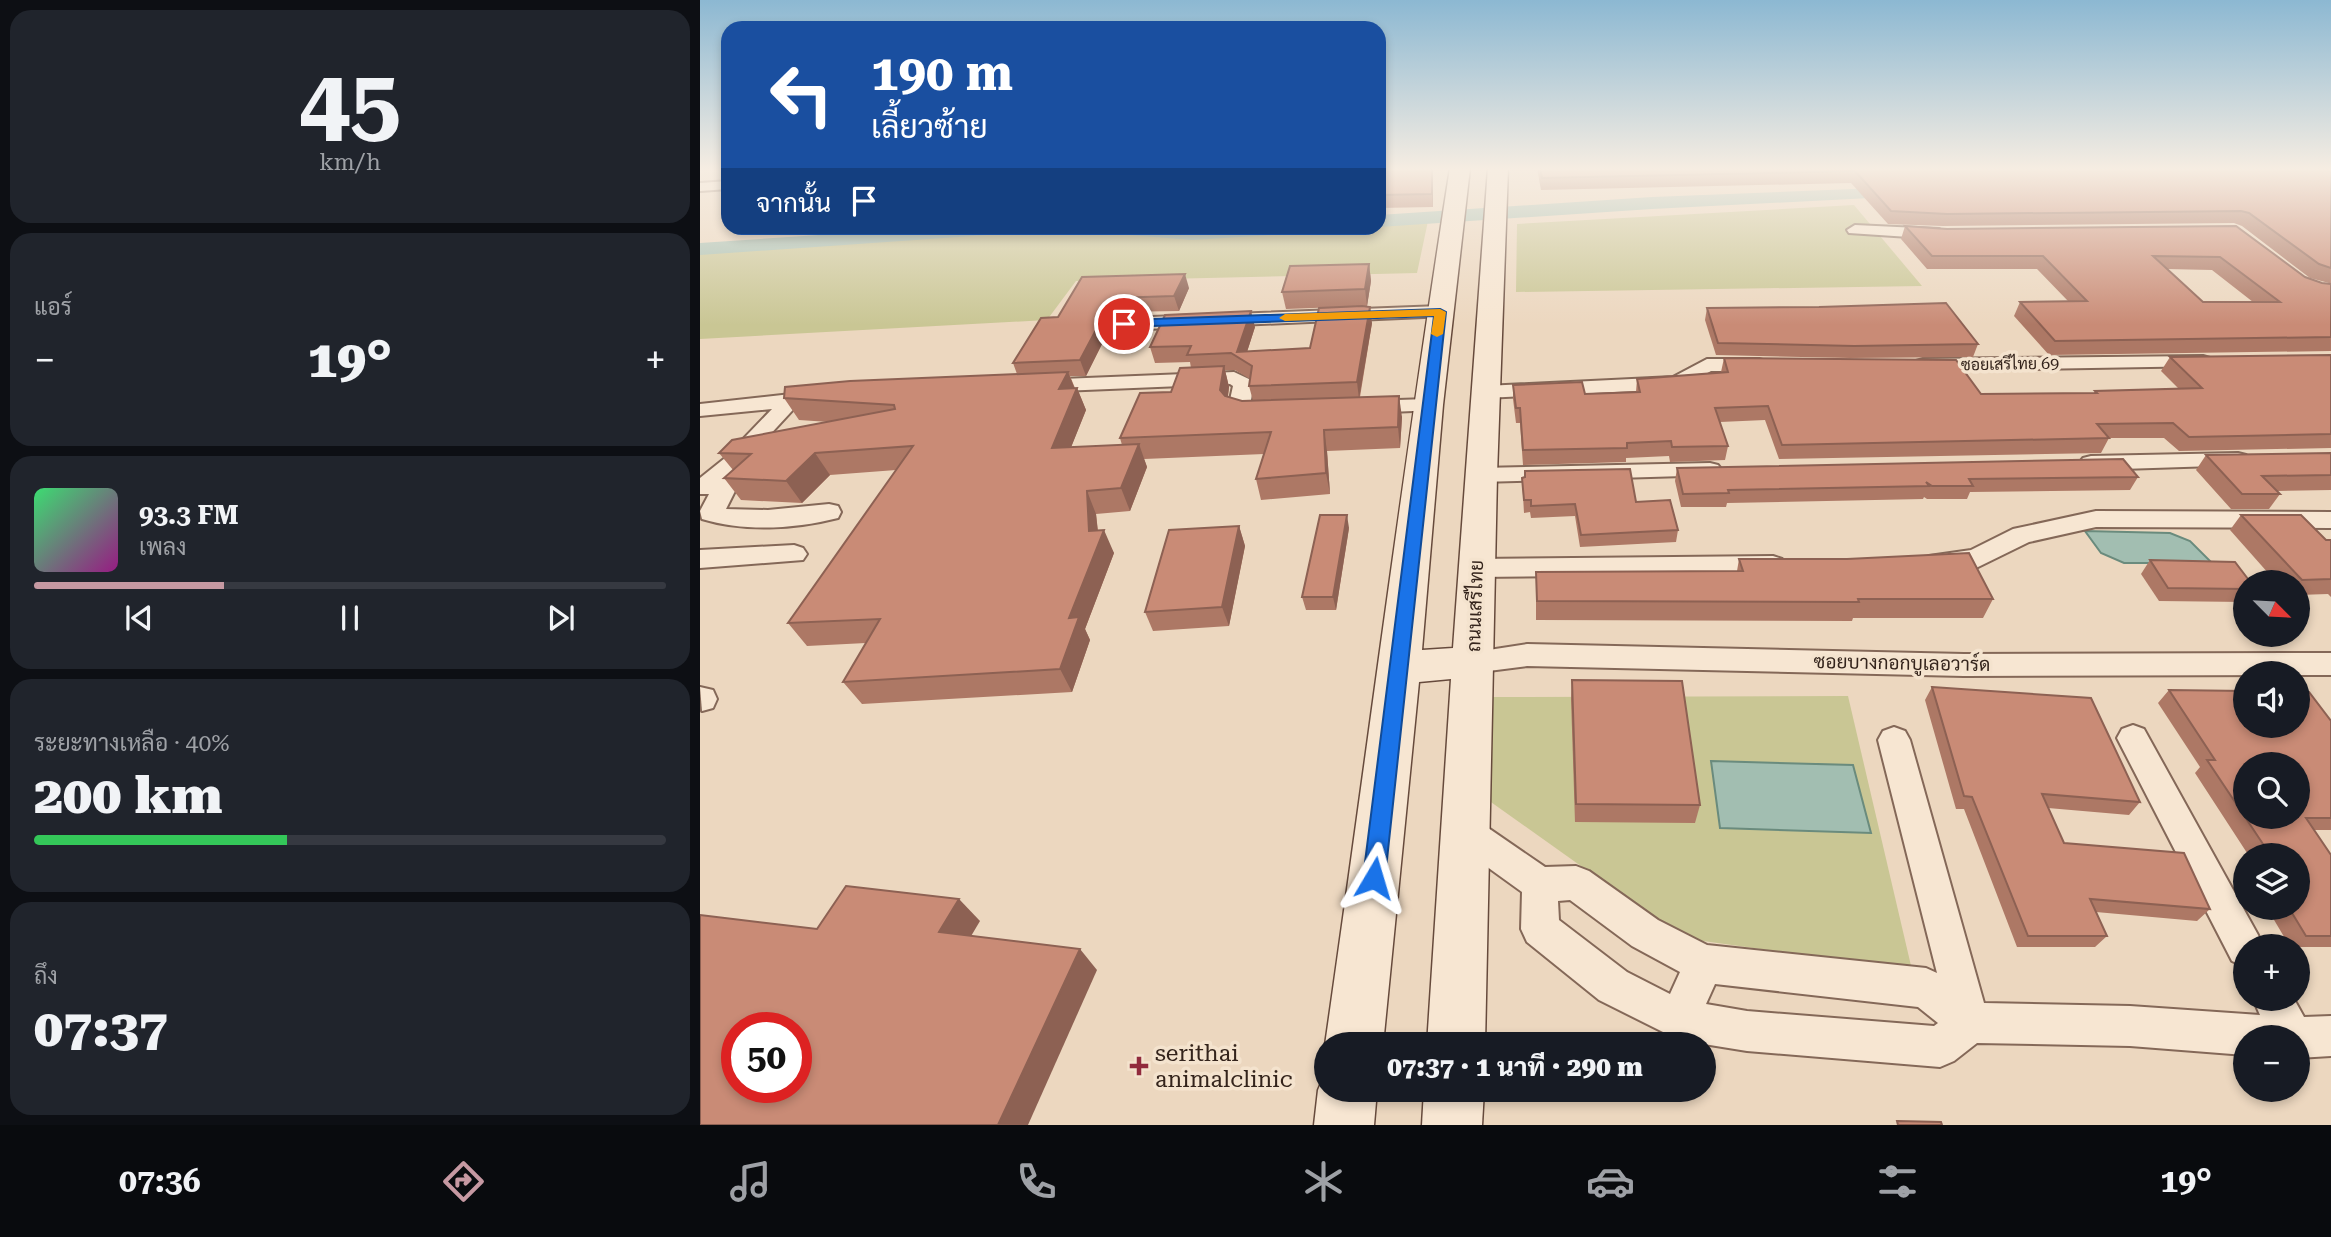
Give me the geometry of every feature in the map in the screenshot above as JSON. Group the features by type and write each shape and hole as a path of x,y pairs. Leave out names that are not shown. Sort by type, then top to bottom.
{"main road":[{"path":"1356,1032 1400,667 1428,405 1453,220"},
{"name":"ถนนเสรีไทย","path":"1457,1032 1480,475 1495,220"},
{"path":"1400,667 1473,663"},
{"path":"1344,1125 1347,1102"},
{"path":"1452,1125 1453,1102"}],"street":[{"path":"1855,230 1956,233"},
{"path":"1124,324 1440,312"},
{"name":"ซอยเสรีไทย 69","path":"1905,366 2221,361"},
{"path":"1485,392 1678,383 1707,365 1782,366"},
{"path":"1019,387 1234,378 1244,384 1238,409 1247,412 1289,411"},
{"path":"700,410 815,398"},
{"path":"704,486 791,400"},
{"path":"1345,408 1428,405"},
{"path":"2062,464 2256,460"},
{"path":"1480,475 1729,470"},
{"path":"704,486 722,486 724,489 711,513 717,516 735,519 828,512"},
{"path":"1908,563 1976,559 2022,535 2096,519 2331,520"},
{"path":"700,559 794,554"},
{"path":"1476,568 1796,564"},
{"name":"ซอยบางกอกบูเลอวาร์ด","path":"1473,663 1527,655 1964,665 2331,664"},
{"path":"2133,738 2238,934"},
{"path":"1894,740 1969,1023"},
{"path":"1466,831 1540,884 1576,883 1645,933 1704,964 1926,988 1969,1023 2130,1026 2233,1034"},
{"path":"1540,884 1541,929 1613,986 1679,1020 1747,1031 1940,1047 1969,1023"},
{"path":"1679,1020 1704,964"},
{"path":"2310,1037 2331,1036"}],"shaded area":[{"path":"1579,220 1867,220 1922,286 1516,292 1517,224"},
{"path":"1428,221 1417,273 1076,281 1047,320 700,339 700,253 980,235 1386,235 1386,224"},
{"path":"2085,531 2170,533 2190,541 2212,563 2124,563 2101,553"},
{"path":"1848,696 1912,970 1682,938 1488,800 1492,697"},
{"path":"1711,761 1853,765 1871,833 1720,828"}],"building":[{"path":"2259,220 2331,220 2331,268 2319,264"},
{"path":"1905,226 1947,229 2236,226 2305,277 2331,284 2331,337 2055,341 2020,302 2087,301 2043,256 1932,256","holes":["2153,256 2220,257 2280,302 2203,302"]},
{"path":"1369,264 1365,289 1282,292 1290,266"},
{"path":"1185,274 1174,296 1113,298 1080,360 1013,363 1041,318 1058,317 1082,277"},
{"path":"1946,303 1978,344 1854,346 1718,343 1707,308 1819,307"},
{"path":"1370,307 1357,382 1249,386 1252,366 1231,353 1187,355 1191,346 1150,347 1165,315 1251,311 1237,352 1310,348 1319,308"},
{"path":"2331,355 2331,434 2189,437 2173,423 2097,424 2109,438 1782,445 1768,406 1715,408 1728,446 1672,447 1671,441 1627,443 1627,448 1523,450 1520,408 1516,408 1513,385 1582,382 1585,394 1640,392 1637,379 1728,372 1724,358 1956,360 1981,394 2097,393 2095,391 2202,388 2170,357"},
{"path":"1224,366 1220,390 1225,396 1242,401 1399,396 1398,427 1324,430 1326,473 1256,479 1271,432 1120,438 1140,393 1171,392 1180,368"},
{"path":"1068,372 1059,389 1077,388 1052,448 1139,444 1121,488 1087,491 1089,531 1104,530 1069,618 1079,617 1060,669 843,682 880,619 788,623 913,446 815,453 786,481 724,478 751,454 719,453 732,440 895,409 894,405 784,398 785,387 850,381"},
{"path":"2331,453 2331,475 2262,476 2280,494 2242,494 2206,455"},
{"path":"2123,459 2138,477 1969,479 1973,486 1932,486 1926,482 1929,486 1728,490 1729,493 1683,494 1677,468"},
{"path":"1630,469 1636,502 1670,500 1678,530 1581,535 1575,504 1531,506 1531,500 1524,500 1522,478 1525,477 1525,471"},
{"path":"1320,515 1347,515 1333,597 1302,597"},
{"path":"2241,515 2301,515 2326,540 2331,540 2331,579 2310,580 2310,570 2293,570"},
{"path":"1239,526 1222,607 1145,612 1169,530"},
{"path":"1969,553 1993,599 1858,599 1859,602 1537,601 1536,572 1743,571 1739,559 1847,559"},
{"path":"2150,560 2235,562 2241,570 2233,570 2233,589 2168,588"},
{"path":"1572,680 1682,681 1700,805 1576,804"},
{"path":"1932,687 2091,698 2140,802 2042,794 2064,843 2184,853 2210,909 2090,899 2107,936 2028,936 1972,797 1964,796"},
{"path":"2169,690 2233,691 2233,738 2310,738 2310,693 2331,721 2331,818 2310,818 2310,752 2233,752 2233,799 2207,760 2215,760"},
{"path":"2310,824 2331,855 2331,936 2305,934 2296,920 2310,920 2310,843 2262,843 2253,829 2310,829"},
{"path":"846,886 959,899 939,932 1080,949 998,1125 700,1125 700,915 817,929"},
{"path":"1897,1121 1941,1122 1942,1125 1898,1125"}],"waterway":[{"path":"700,249 901,235"}],"slow traffic":[{"path":"1285,318 1440,312 1437,334"}],"place":[{"name":"serithai animalclinic","path":"1139,1066"}],"route":[{"path":"1124,324 1440,312 1374,878"}]}
